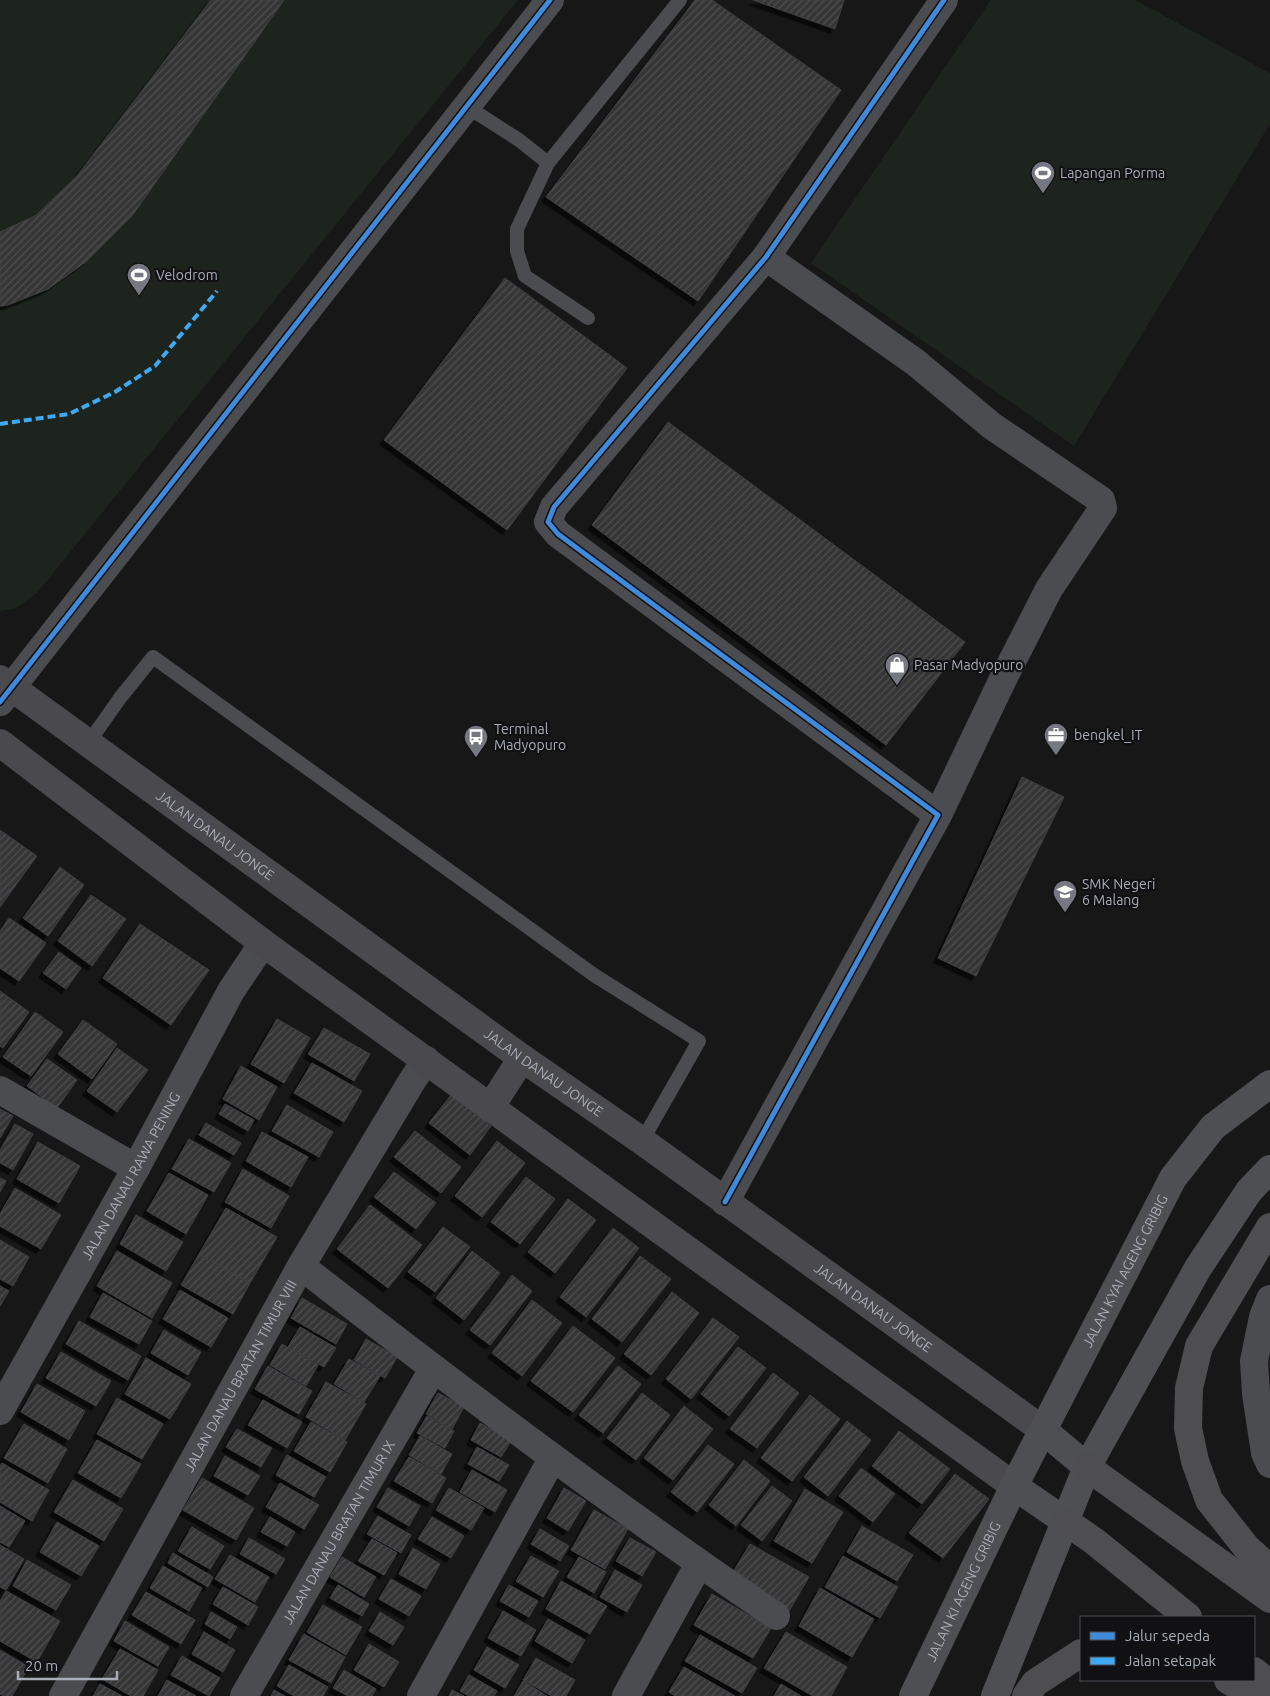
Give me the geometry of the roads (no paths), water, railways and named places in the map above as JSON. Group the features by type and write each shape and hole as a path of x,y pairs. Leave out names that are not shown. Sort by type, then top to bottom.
{"highway":[{"path":"1270,1227 1200,1346 1188,1388 1188,1428 1195,1461 1209,1500 1246,1547 1270,1569"},
{"path":"1087,1467 1270,1599"},
{"path":"1065,1521 1094,1541 1187,1616"},
{"path":"1026,1696 1035,1682 1080,1654"},
{"path":"1255,1672 1270,1684"},
{"path":"1230,1681 1254,1696"}],"main road":[{"name":"JALAN DANAU JONGE","path":"4,689 88,742 522,1058 1043,1430 1087,1467"},
{"path":"0,743 263,943 1065,1521"},
{"path":"490,1108 522,1058"},
{"name":"JALAN KYAI AGENG GRIBIG","path":"1014,1486 1173,1178 1212,1127 1270,1084"},
{"path":"996,1696 1087,1467 1198,1268 1248,1191 1270,1169"},
{"name":"JALAN KI AGENG GRIBIG","path":"913,1696 1014,1486"}],"street":[{"path":"4,689 550,0"},
{"path":"938,815 558,534 548,522 554,507 766,257 944,0"},
{"path":"725,1202 938,815 1003,679 1050,589 1103,508 1101,500 992,426 915,362 766,257"},
{"name":"JALAN DANAU RAWA PENING","path":"0,1411 136,1168 231,991 263,943"},
{"name":"JALAN DANAU BRATAN TIMUR VIII","path":"62,1696 301,1266 426,1060"},
{"path":"0,1090 136,1168"},
{"path":"301,1266 552,1459 699,1564 776,1616"},
{"path":"1268,1312 1254,1361 1256,1394 1266,1453 1270,1464"},
{"name":"JALAN DANAU BRATAN TIMUR IX","path":"244,1696 433,1369"},
{"path":"420,1696 552,1459"},
{"path":"626,1696 699,1564"}],"lane":[{"path":"588,318 525,276 517,251 517,229 548,163 680,0"},
{"path":"466,106 531,148 548,163"},
{"path":"88,742 153,657 594,975 699,1041 642,1142"}],"place":[{"name":"Lapangan Porma","path":"1043,194"},
{"name":"Velodrom","path":"139,296"},
{"name":"Pasar Madyopuro","path":"897,686"},
{"name":"bengkel_IT","path":"1056,756"},
{"name":"Terminal Madyopuro","path":"476,758"},
{"name":"SMK Negeri 6 Malang","path":"1065,913"}]}
